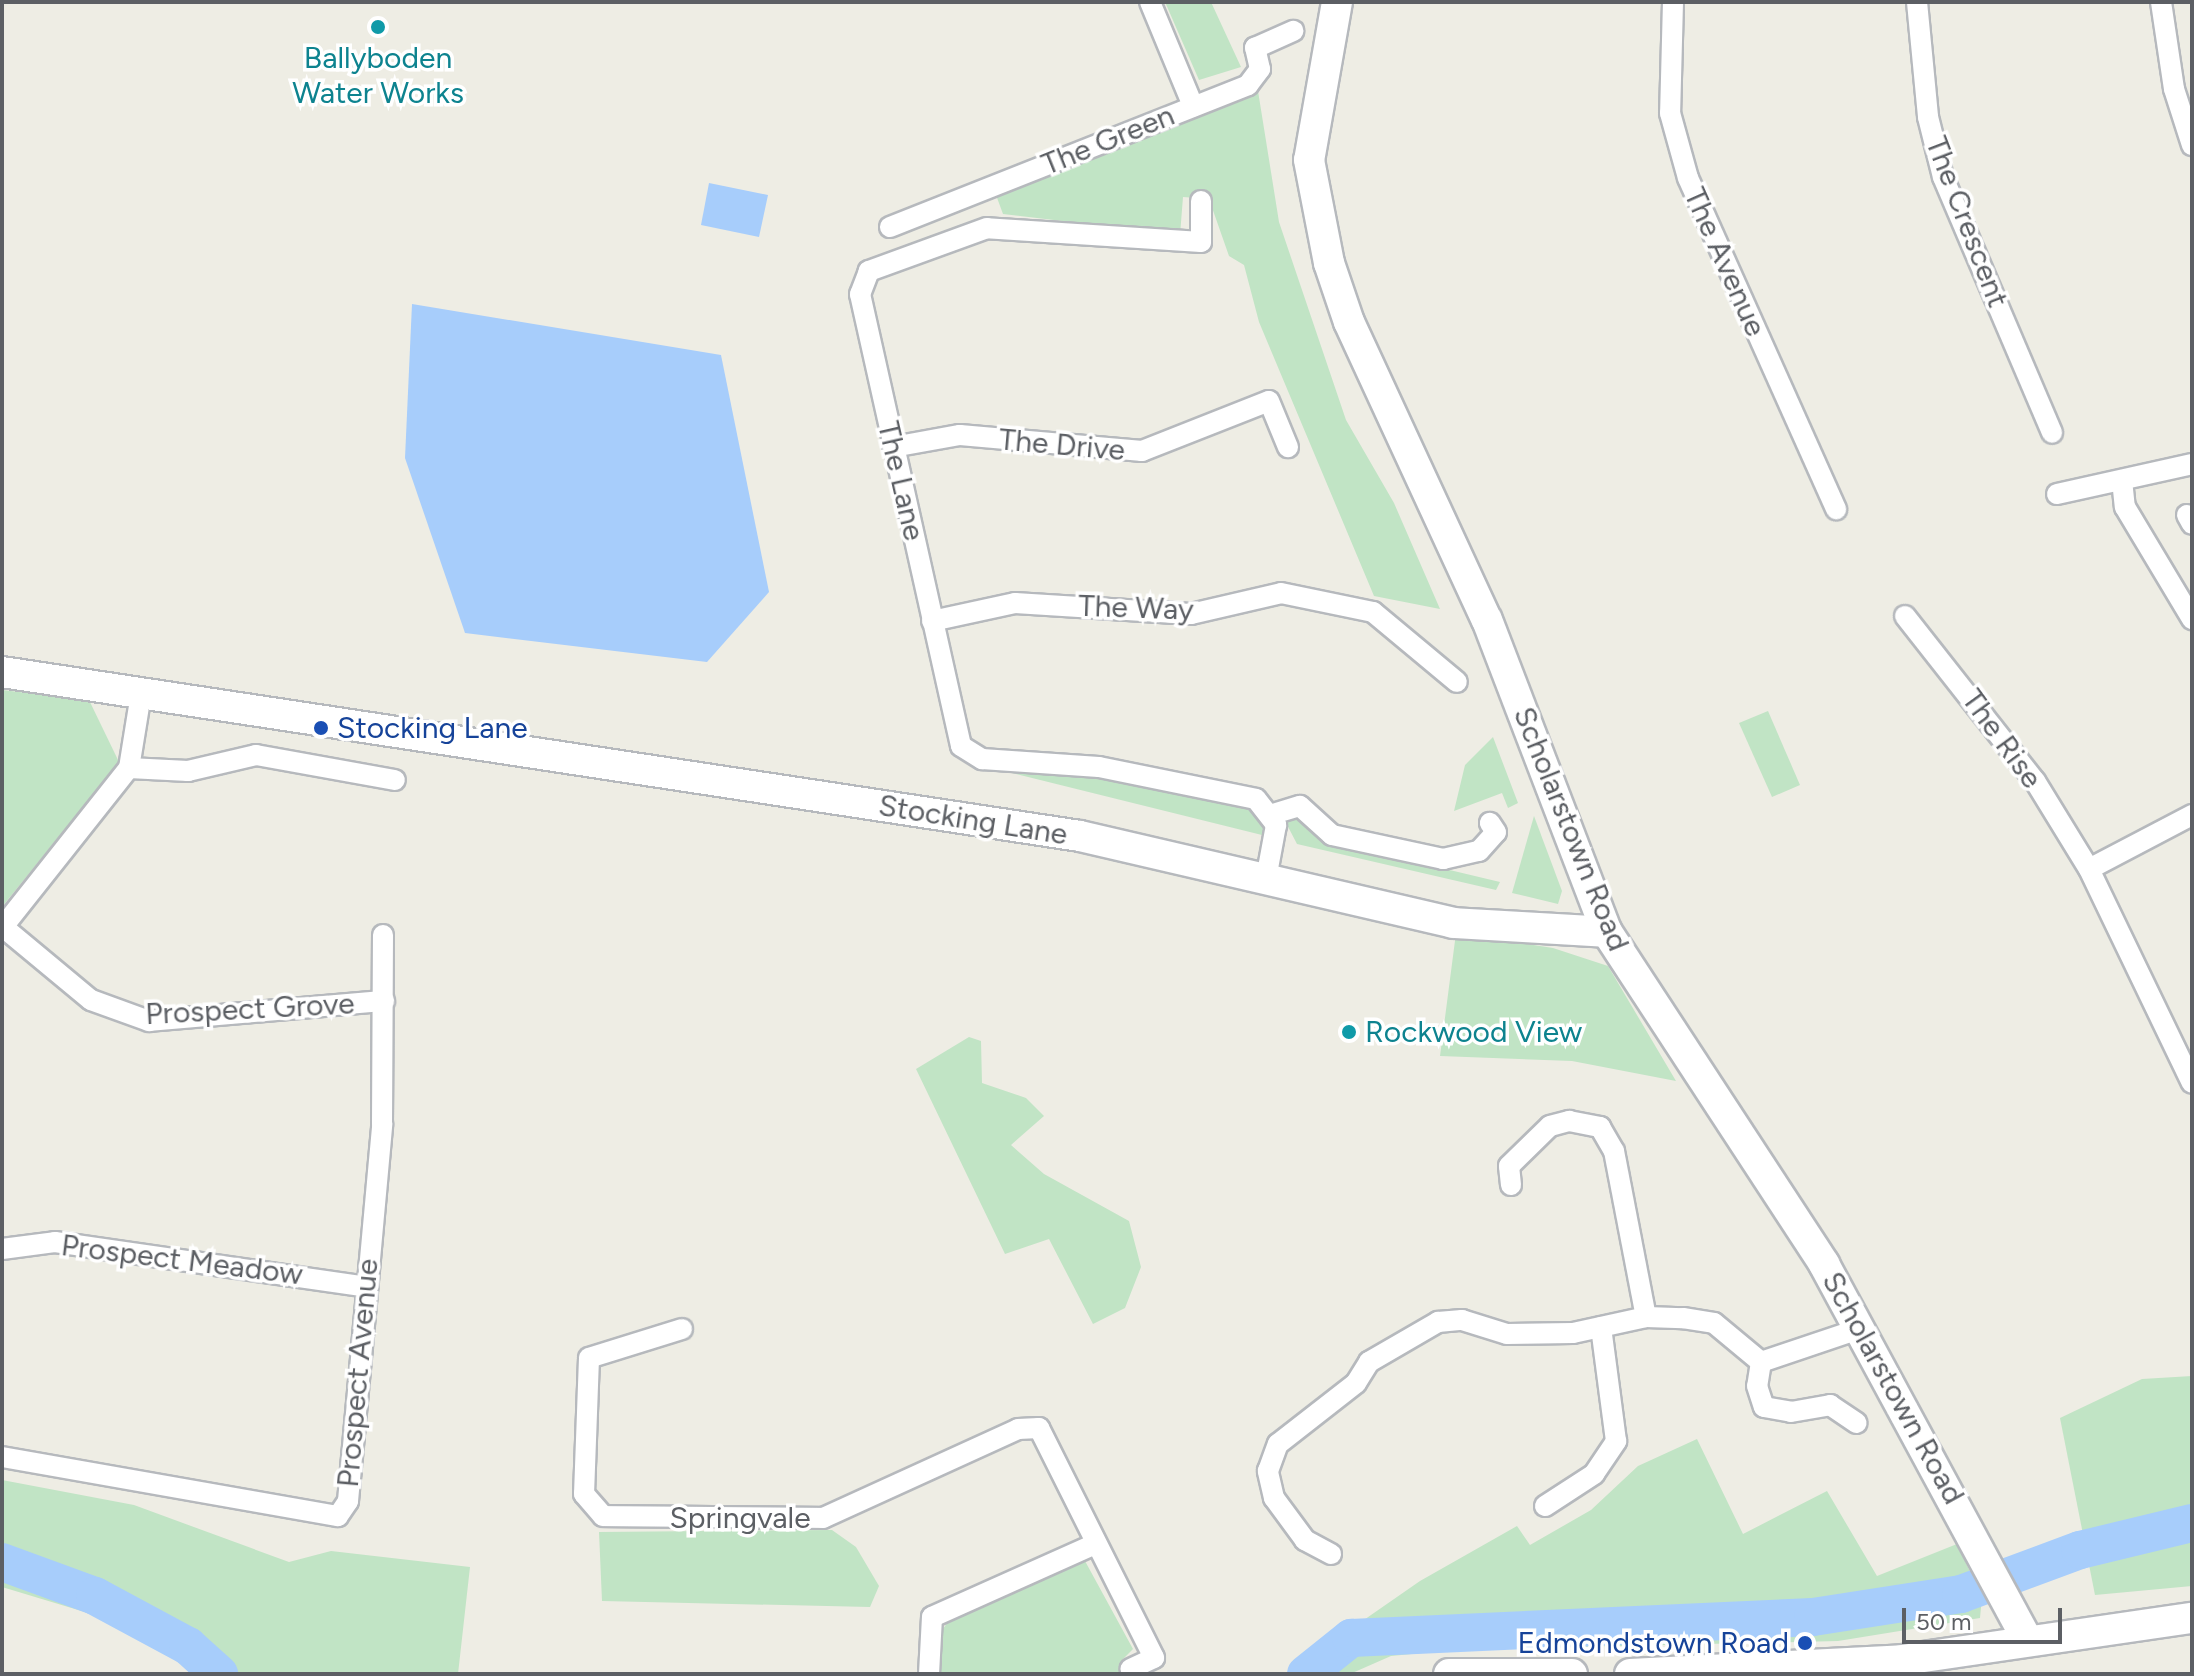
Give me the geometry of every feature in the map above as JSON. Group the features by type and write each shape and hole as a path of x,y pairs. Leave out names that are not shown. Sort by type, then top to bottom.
{"main road":[{"name":"Scholarstown Road","path":"1337,2 1309,160 1329,263 1487,620 1607,932 1795,1216 2000,1581 2026,1637"},
{"name":"Stocking Lane","path":"2,672 1080,836 1453,923 1607,932"},
{"path":"1630,1674 1903,1660 2026,1637 2192,1618"},
{"path":"1449,1674 1572,1674"}],"street":[{"path":"1150,2 1193,106"},
{"name":"The Avenue","path":"1673,2 1670,113 1688,178 1836,509"},
{"name":"The Crescent","path":"1917,2 1928,117 1943,177 2052,433"},
{"path":"2161,2 2192,145"},
{"name":"The Green","path":"890,227 1252,82 1260,69 1255,48 1293,31"},
{"path":"957,199 966,232"},
{"name":"The Lane","path":"1201,201 1201,242 1177,246 966,232 869,271 861,281 893,447 957,740 970,755 1099,767 1256,799 1273,814 1300,806 1332,835 1443,859 1479,851 1496,832 1490,823"},
{"name":"The Drive","path":"893,447 960,435 1142,451 1269,401 1288,447"},
{"path":"2057,494 2192,464"},
{"path":"2122,480 2125,507 2192,619"},
{"name":"The Way","path":"932,621 1015,603 1191,614 1281,593 1373,612 1457,682"},
{"name":"The Rise","path":"1905,616 2035,781 2089,869 2192,1083"},
{"path":"2,928 129,768 141,694"},
{"path":"129,768 188,771 256,755 395,780"},
{"path":"1266,879 1273,814"},
{"path":"2089,869 2192,815"},
{"name":"Prospect Grove","path":"2,928 91,1000 149,1021 384,1001"},
{"name":"Prospect Avenue","path":"2,1457 338,1516 348,1501 362,1286 382,1124 383,935"},
{"path":"1511,1185 1509,1166 1550,1126 1569,1121 1600,1127 1614,1151 1646,1317"},
{"name":"Prospect Meadow","path":"2,1249 55,1242 362,1286"},
{"path":"1331,1554 1289,1523 1268,1471 1278,1444 1356,1383 1369,1362 1438,1322 1462,1320 1507,1334 1601,1327 1646,1317 1714,1323 1761,1362"},
{"path":"1545,1506 1594,1474 1616,1441 1601,1327"},
{"name":"Springvale","path":"682,1329 589,1358 584,1494 603,1516 823,1518 1018,1429 1039,1428 1052,1441 1093,1545 1154,1658 1130,1669"},
{"path":"1761,1362 1859,1329"},
{"path":"1761,1362 1757,1386 1764,1407 1791,1412 1830,1405 1857,1423"},
{"path":"929,1674 932,1617 1093,1545"}],"green space":[{"path":"1165,2 1211,2 1241,67 1199,80"},
{"path":"1258,91 1279,222 1346,420 1394,503 1440,609 1374,596 1259,322 1244,265 1229,256 1209,199 1183,197 1180,235 1003,214 996,195"},
{"path":"2,690 89,700 119,762 2,907"},
{"path":"1768,711 1800,785 1772,797 1739,723"},
{"path":"1493,737 1518,803 1508,808 1502,793 1454,811 1465,765"},
{"path":"988,767 1095,777 1251,806 1267,821 1266,836"},
{"path":"1301,814 1328,841 1500,882 1496,890 1297,844 1284,819"},
{"path":"1534,816 1562,891 1558,904 1512,893"},
{"path":"1456,933 1553,948 1608,966 1676,1081 1572,1061 1440,1056"},
{"path":"969,1037 981,1041 982,1083 1026,1098 1044,1116 1011,1145 1044,1174 1129,1221 1141,1267 1125,1308 1093,1324 1049,1239 1005,1254 916,1069"},
{"path":"2192,1376 2192,1586 2095,1595 2060,1418 2142,1379"},
{"path":"1697,1439 1743,1534 1827,1491 1877,1576 1957,1544 1982,1597 1980,1618 1838,1641 1453,1650 1391,1656 1350,1674 1286,1674 1420,1581 1517,1526 1530,1545 1591,1510 1638,1466"},
{"path":"2,1480 134,1505 289,1562 331,1551 470,1567 458,1674 204,1674 108,1619 2,1587"},
{"path":"832,1530 856,1547 879,1586 870,1607 602,1601 599,1532"},
{"path":"1085,1561 1133,1649 1121,1661 1130,1674 938,1674 942,1630 951,1618"}],"water":[{"path":"709,183 768,195 759,237 701,225"},
{"path":"412,304 721,355 769,592 707,662 465,633 405,458"}],"waterway":[{"path":"1306,1674 1351,1638 1813,1617 1961,1594 2080,1550 2192,1523"},
{"path":"2,1562 95,1596 188,1646 219,1674"}],"place":[{"name":"Ballyboden Water Works","path":"378,27"},
{"name":"Stocking Lane","path":"321,728"},
{"name":"Rockwood View","path":"1349,1032"},
{"name":"Edmondstown Road","path":"1805,1643"}]}
